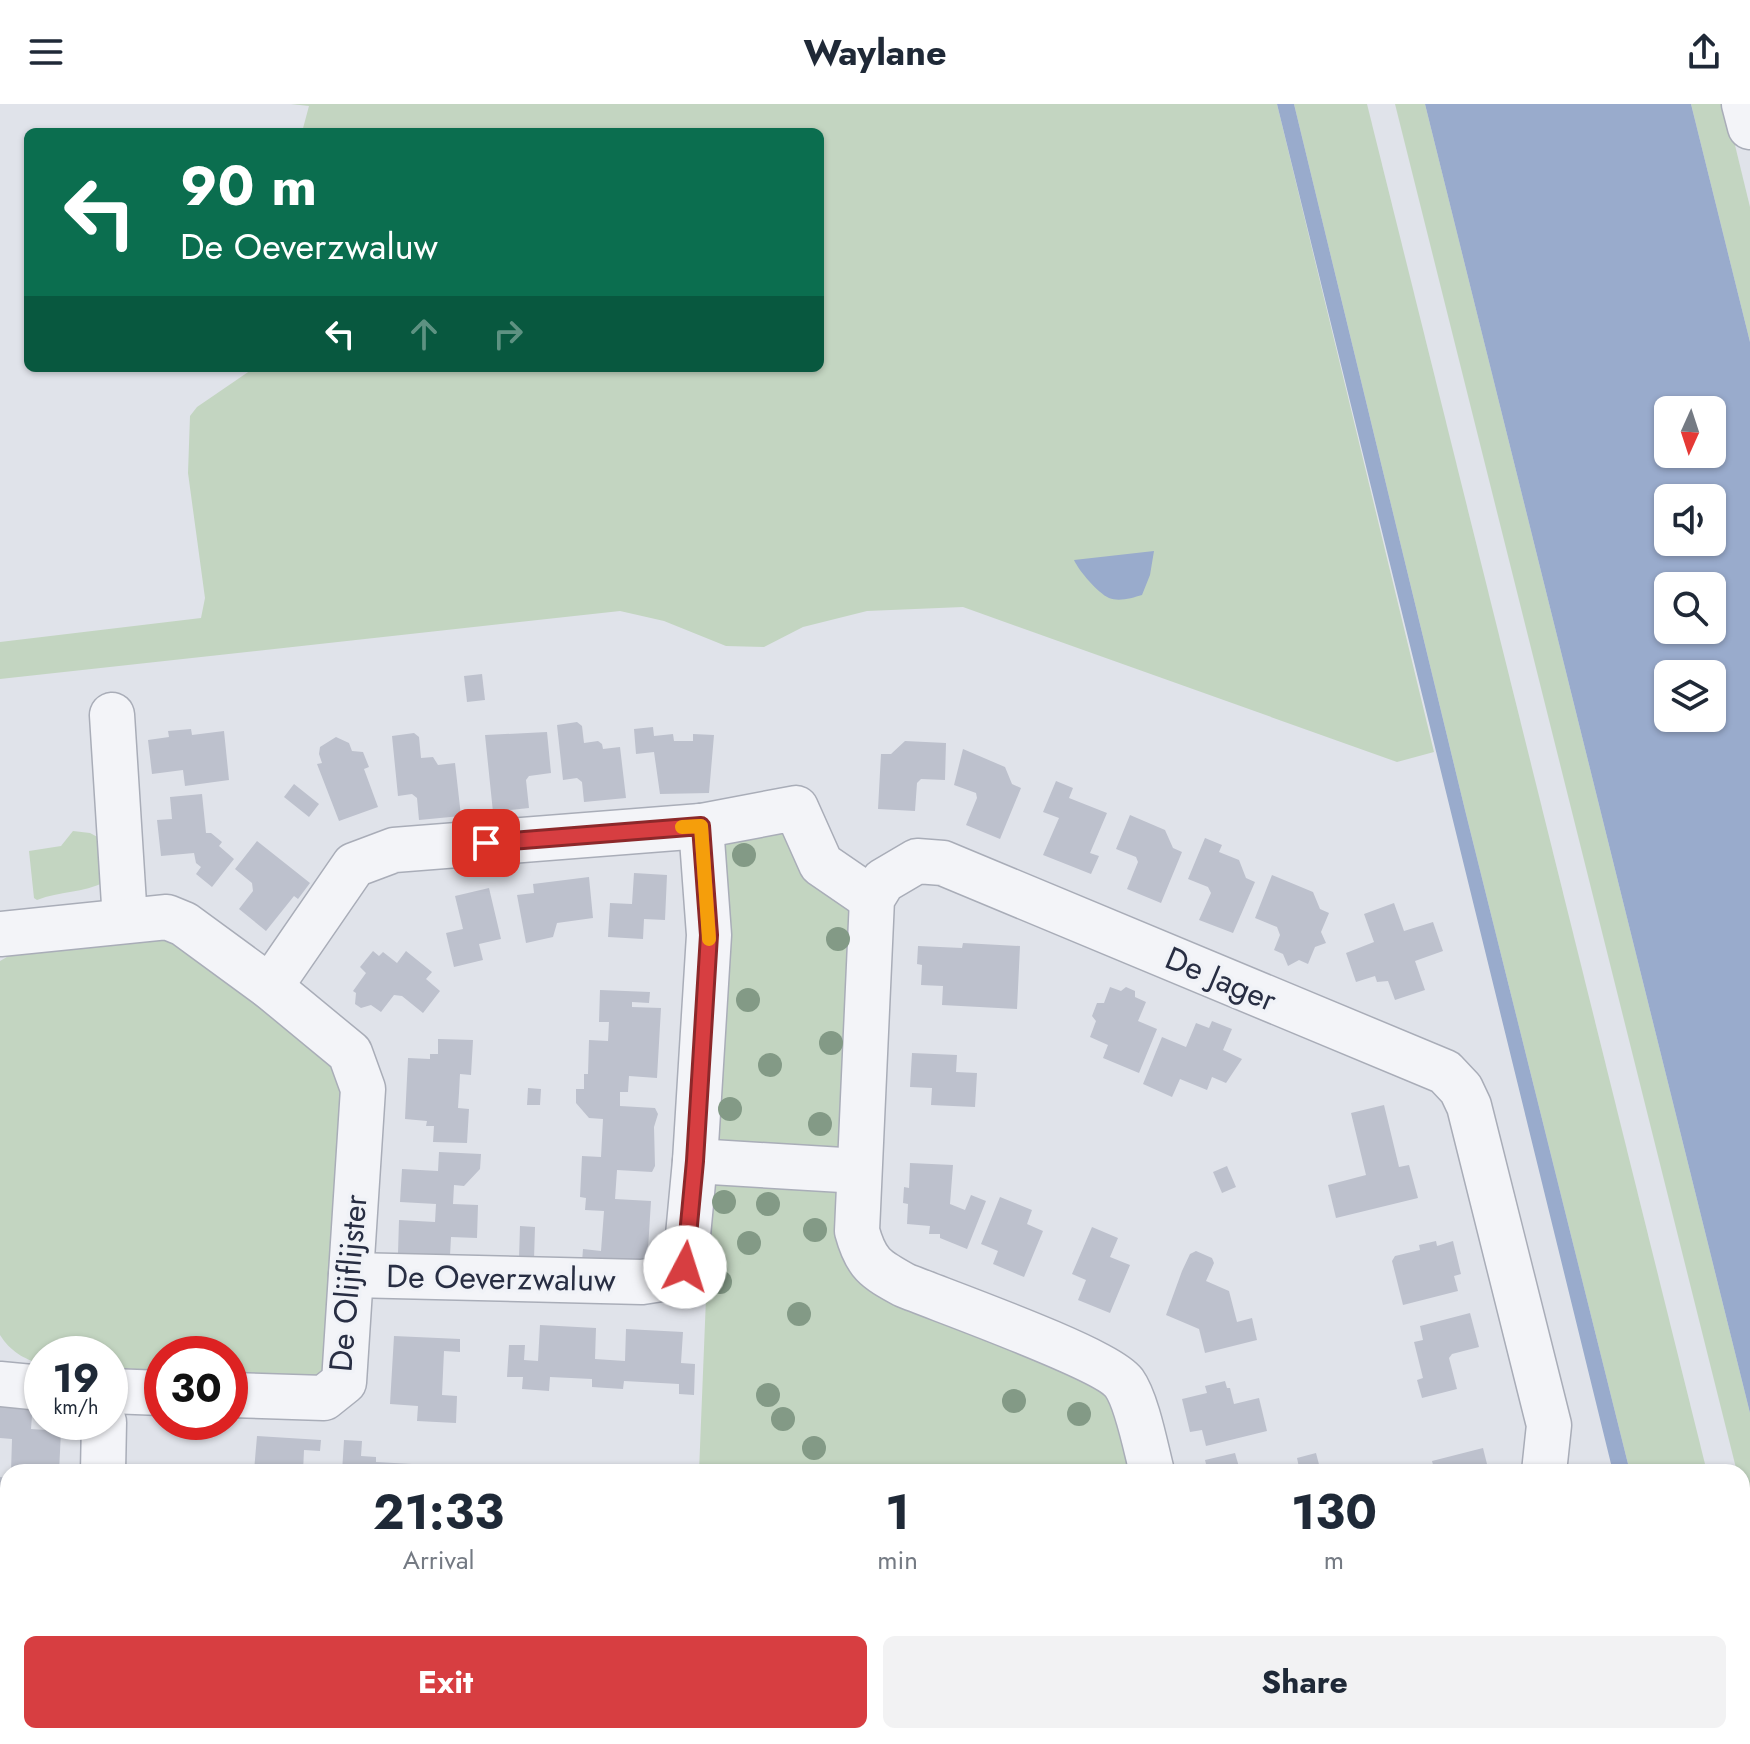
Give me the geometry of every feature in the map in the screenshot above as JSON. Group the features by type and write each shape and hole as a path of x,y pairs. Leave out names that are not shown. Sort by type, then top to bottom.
{"street":[{"path":"1744,104 1750,127"},
{"path":"112,715 125,920"},
{"path":"270,987 354,865 394,850 701,826 796,808 821,864 872,899 857,1231 864,1255 877,1271 904,1285 1093,1361 1124,1383 1136,1412 1150,1464"},
{"name":"De Oeverzwaluw","path":"351,1275 642,1282 674,1277 685,1267 709,935 701,826"},
{"name":"De Jager","path":"872,899 883,881 917,861 943,863 1445,1072 1461,1089 1469,1106 1549,1425 1545,1464"},
{"name":"De Olijflijster","path":"0,934 125,920 167,917 176,920 270,987 350,1053 363,1089 344,1382 324,1398 248,1396"},
{"path":"695,1161 859,1171"},
{"path":"0,1384 24,1386"},
{"path":"103,1464 104,1440"}],"green space":[{"path":"291,104 1277,104 1434,752 1397,762 963,607 867,611 803,627 764,647 726,646 664,621 620,611 0,679 0,642 201,618 205,598 188,473 190,416 197,407 248,372 824,372 824,128 303,128 309,106"},
{"path":"1294,104 1367,104 1705,1464 1628,1464"},
{"path":"1395,104 1425,104 1750,1413 1750,1464 1735,1464"},
{"path":"1691,104 1725,104 1750,207 1750,342"},
{"path":"785,822 855,902 839,1247 1094,1380 1114,1401 1134,1464 699,1464 721,925 711,834"},
{"path":"73,831 90,833 103,840 105,882 37,900 34,898 29,851 61,846"},
{"path":"177,936 334,1063 343,1080 327,1365 321,1373 311,1377 248,1374 248,1336 144,1336 144,1369 128,1369 128,1336 24,1336 24,1357 0,1335 0,961 26,946"}],"water":[{"path":"1277,104 1294,104 1628,1464 1611,1464"},
{"path":"1425,104 1691,104 1750,342 1750,1413"},
{"path":"1154,551 1150,575 1142,595 1126,599 1113,599 1105,595 1089,581 1074,560"}],"building":[{"path":"482,674 485,700 467,702 464,676"},
{"path":"577,722 582,726 584,743 598,741 603,749 620,747 626,798 584,802 582,782 577,778 563,780 557,725"},
{"path":"653,727 654,736 673,734 674,741 693,741 693,734 714,735 709,793 660,794 654,752 636,754 634,729"},
{"path":"191,729 192,735 224,731 229,780 185,786 183,770 152,774 148,740 169,737 168,731"},
{"path":"547,732 551,773 529,776 526,780 529,808 493,812 485,735"},
{"path":"414,733 419,737 421,758 433,757 438,765 455,763 461,816 419,820 417,798 412,794 398,796 392,736"},
{"path":"336,737 349,743 352,751 363,752 369,767 364,769 378,807 339,821 317,764 322,763 320,747"},
{"path":"905,741 946,743 945,780 921,779 917,783 915,811 878,809 881,754 891,754"},
{"path":"963,749 1005,767 1012,784 1021,788 1000,839 966,825 977,798 976,793 954,785"},
{"path":"1056,781 1073,788 1069,798 1107,813 1090,853 1099,856 1091,874 1043,855 1059,818 1043,812"},
{"path":"294,784 319,804 309,817 284,797"},
{"path":"202,794 206,833 211,833 222,842 219,846 234,859 212,887 196,874 201,867 196,863 194,853 161,856 157,820 172,819 170,797"},
{"path":"1130,815 1165,830 1173,848 1182,852 1161,903 1127,889 1138,862 1136,857 1116,849"},
{"path":"1205,838 1222,845 1219,852 1239,860 1246,878 1255,882 1233,933 1199,920 1211,893 1208,887 1188,879"},
{"path":"257,841 310,883 298,899 294,896 266,931 239,909 253,891 252,883 235,869"},
{"path":"634,873 667,875 665,920 644,919 643,939 608,937 610,903 632,904"},
{"path":"1272,875 1313,892 1320,909 1329,913 1321,932 1326,943 1315,947 1308,964 1299,960 1288,966 1283,954 1274,950 1280,935 1277,927 1255,918"},
{"path":"589,877 593,918 557,923 553,937 526,943 517,895 534,893 533,884"},
{"path":"489,888 501,939 479,944 483,960 454,967 446,933 463,929 455,896"},
{"path":"1394,903 1404,931 1433,922 1443,951 1415,961 1425,990 1395,1000 1388,981 1377,982 1375,976 1356,982 1346,953 1374,942 1364,914"},
{"path":"963,943 1020,946 1017,1009 942,1005 943,986 921,985 922,965 917,964 918,946 962,948"},
{"path":"373,951 379,956 383,952 397,963 406,951 432,972 426,979 440,991 423,1013 402,996 394,995 381,1012 371,1005 361,1008 355,1004 356,993 353,991 366,973 360,967"},
{"path":"1110,987 1121,991 1126,987 1135,991 1135,997 1146,1002 1138,1021 1157,1029 1139,1073 1103,1058 1108,1045 1090,1037 1096,1021 1092,1016 1097,1003 1104,1003"},
{"path":"600,990 650,992 649,1003 632,1002 632,1007 661,1008 657,1078 629,1076 628,1092 620,1092 620,1106 655,1108 658,1114 654,1127 655,1166 652,1172 617,1170 615,1199 651,1201 647,1265 582,1262 583,1249 601,1251 604,1211 585,1210 586,1198 580,1197 582,1156 601,1157 603,1119 589,1118 576,1103 576,1089 584,1089 584,1074 588,1074 589,1040 608,1041 609,1022 599,1022"},
{"path":"1212,1021 1232,1029 1223,1050 1242,1059 1226,1083 1212,1077 1207,1090 1180,1079 1172,1097 1143,1084 1162,1037 1186,1047 1196,1023 1209,1028"},
{"path":"438,1039 473,1040 471,1075 460,1074 458,1108 469,1109 467,1143 433,1142 434,1126 426,1126 427,1121 405,1119 408,1058 430,1059 430,1054 438,1054"},
{"path":"912,1053 957,1055 956,1072 977,1073 975,1107 931,1105 932,1088 910,1087"},
{"path":"528,1088 541,1089 540,1105 527,1105"},
{"path":"1384,1105 1399,1167 1409,1165 1418,1198 1336,1218 1328,1185 1366,1175 1351,1113"},
{"path":"439,1152 481,1154 480,1169 464,1186 454,1185 453,1204 478,1205 477,1238 451,1237 450,1256 398,1253 399,1220 435,1222 436,1204 400,1202 402,1169 438,1171"},
{"path":"910,1163 953,1165 950,1204 965,1210 971,1195 986,1201 967,1249 940,1238 940,1234 929,1234 930,1226 907,1224 908,1204 903,1203 904,1187 909,1188"},
{"path":"1227,1166 1236,1187 1222,1193 1213,1172"},
{"path":"1000,1197 1032,1210 1027,1224 1043,1231 1024,1277 993,1264 998,1251 981,1244"},
{"path":"520,1226 535,1227 534,1259 519,1258"},
{"path":"1092,1227 1118,1238 1110,1257 1130,1265 1110,1313 1078,1300 1086,1280 1072,1274"},
{"path":"1436,1241 1437,1246 1453,1241 1461,1274 1454,1276 1458,1291 1403,1305 1392,1261 1395,1256 1420,1250 1419,1245"},
{"path":"1196,1251 1212,1258 1214,1263 1206,1281 1229,1291 1237,1322 1252,1318 1257,1340 1205,1353 1199,1329 1166,1315 1182,1271 1190,1254"},
{"path":"1470,1313 1479,1347 1452,1354 1449,1358 1457,1389 1422,1398 1417,1380 1423,1378 1414,1342 1423,1340 1420,1326"},
{"path":"540,1325 596,1328 595,1359 625,1361 626,1329 683,1332 681,1363 695,1364 694,1395 679,1394 679,1384 624,1381 623,1389 592,1387 592,1379 550,1377 549,1391 522,1389 523,1377 507,1377 509,1345 525,1345 524,1360 538,1361"},
{"path":"394,1336 460,1339 460,1352 444,1351 442,1395 457,1396 456,1423 417,1421 418,1406 390,1404"},
{"path":"1225,1381 1234,1404 1259,1398 1267,1431 1206,1446 1202,1430 1190,1432 1182,1399 1207,1393 1205,1386"},
{"path":"0,1398 24,1401 24,1440 61,1440 59,1464 11,1464 12,1439 0,1438"},
{"path":"257,1436 321,1440 320,1451 304,1450 303,1464 255,1464"},
{"path":"344,1440 362,1441 361,1456 376,1457 376,1462 412,1464 342,1464"},
{"path":"1483,1448 1487,1464 1433,1464 1432,1461"},
{"path":"1235,1453 1238,1464 1206,1464 1205,1460"},
{"path":"1316,1453 1319,1464 1298,1464 1297,1458"}],"slow traffic":[{"path":"682,827 701,826 709,939"}],"route":[{"path":"486,843 701,826 709,935 685,1267"}]}
